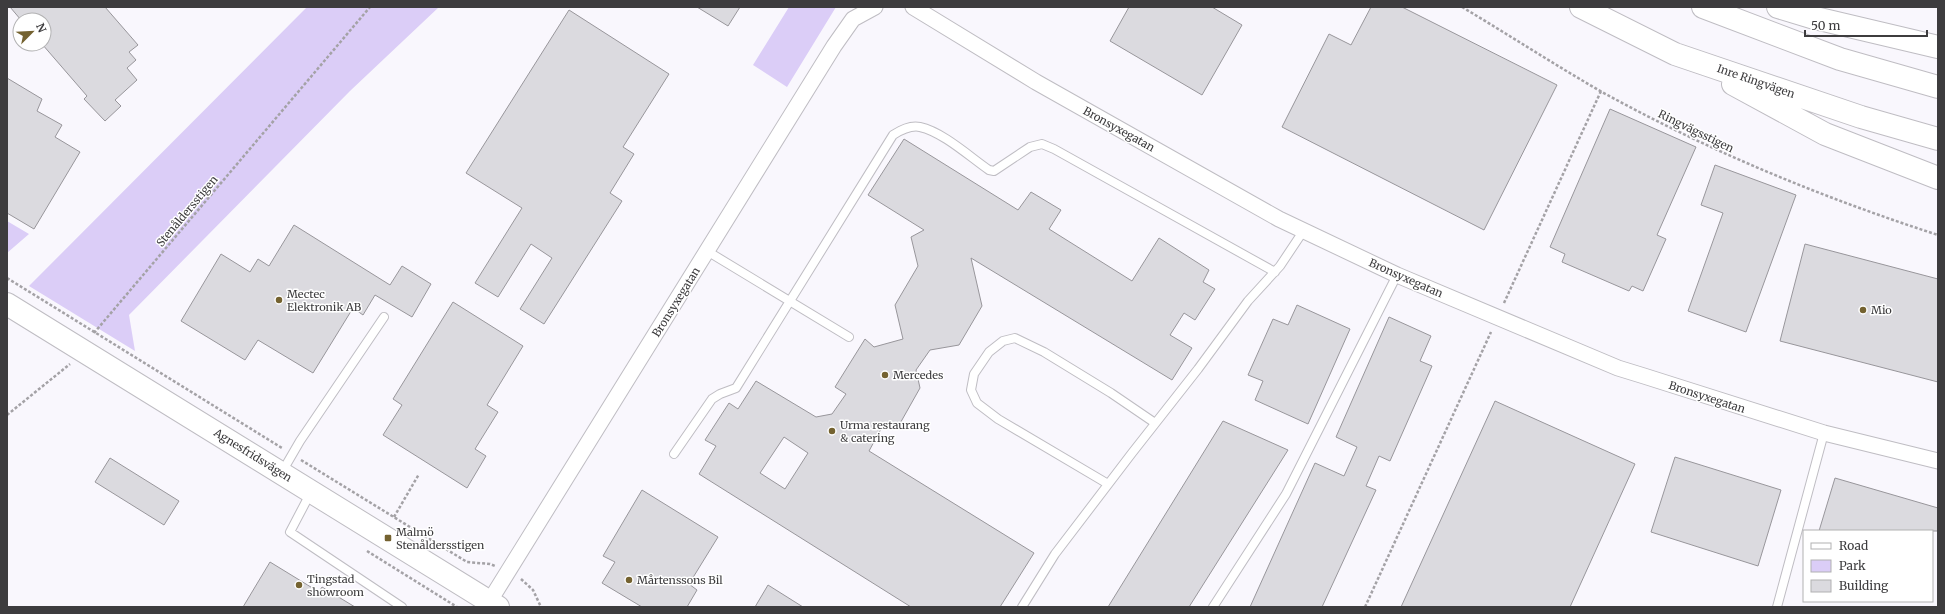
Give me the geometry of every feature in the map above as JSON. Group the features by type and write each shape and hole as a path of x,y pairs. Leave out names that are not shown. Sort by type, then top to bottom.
{"main road":[{"name":"Inre Ringvägen","path":"1581,7 1675,54 1861,117 1938,139"},
{"path":"1703,7 1840,59 1938,87"},
{"path":"1778,7 1811,17 1938,47"},
{"path":"1675,54 1825,134 1938,178"},
{"name":"Agnesfridsvägen","path":"7,304 282,473 492,605"}],"street":[{"name":"Bronsyxegatan","path":"492,605 508,572 814,79 853,19 875,7"},
{"name":"Bronsyxegatan","path":"913,7 1036,82 1279,218 1396,275 1618,368 1824,433 1938,461"}],"lane":[{"path":"674,454 712,399 720,394 736,388 893,135 904,128 918,127 934,132 989,170 994,171 1030,147 1042,144 1054,149 1275,272"},
{"path":"1022,607 1055,554 1198,368 1248,300 1275,272 1304,230"},
{"path":"707,251 849,337"},
{"path":"1213,607 1286,494 1396,275"},
{"path":"282,473 292,454 384,317"},
{"path":"1108,484 998,419 977,403 971,390 974,374 990,352 1002,340 1015,338 1051,356 1111,393 1155,423"},
{"path":"1777,607 1824,433"},
{"path":"311,491 290,532 402,607"}],"path":[{"name":"Stenåldersstigen","path":"7,416 69,365 370,7"},
{"name":"Ringvägsstigen","path":"1462,7 1601,91 1728,156 1808,190 1872,214 1938,235"},
{"path":"1365,607 1601,91"},
{"path":"7,278 467,562 490,564 529,584 541,607"},
{"path":"394,518 419,474"}],"green space":[{"path":"307,7 439,7 350,91 129,315 135,351 29,286"},
{"path":"789,7 836,7 787,87 753,65"},
{"path":"7,221 29,234 7,253"}],"building":[{"path":"10,7 105,7 138,45 129,52 136,60 127,68 137,80 115,100 121,106 105,121 84,99 87,96 49,52 52,52 52,12 14,12"},
{"path":"697,7 740,7 728,26"},
{"path":"1129,7 1212,7 1242,25 1202,95 1110,41"},
{"path":"1371,7 1402,7 1557,85 1484,230 1282,127 1329,34 1351,45"},
{"path":"569,10 669,74 623,147 634,154 610,193 622,201 544,324 520,309 552,258 531,244 498,297 475,283 522,208 466,173"},
{"path":"7,78 42,99 37,111 62,125 55,137 80,152 34,229 7,213"},
{"path":"1610,109 1696,147 1657,235 1666,239 1643,291 1632,286 1629,291 1562,262 1565,254 1550,247"},
{"path":"904,139 1018,210 1031,192 1061,210 1049,229 1132,281 1159,238 1209,270 1203,282 1215,289 1195,320 1184,313 1170,335 1192,348 1172,380 971,258 982,306 959,345 930,350 916,370 920,388 898,427 881,429 869,451 1034,553 1000,607 911,607 699,474 716,446 705,440 729,403 738,409 756,381 816,417 832,414 846,394 835,387 865,339 874,347 903,339 895,305 918,266 911,237 924,230 868,195","holes":["784,437 808,453 785,489 760,473"]},
{"path":"1715,165 1796,195 1746,332 1688,311 1723,213 1701,205"},
{"name":"Mectec Elektronik AB","path":"294,225 390,285 402,266 431,284 412,317 375,295 363,315 353,308 313,373 258,340 245,360 181,321 221,254 250,272 258,259 269,266"},
{"name":"Mio","path":"1805,244 1938,279 1938,382 1780,341"},
{"path":"453,302 523,346 487,405 498,412 475,449 486,456 467,488 383,435 402,405 393,399"},
{"path":"1297,305 1350,329 1308,424 1255,400 1263,381 1248,375 1273,319 1288,325"},
{"path":"1389,317 1431,336 1420,361 1432,366 1390,461 1379,456 1366,486 1376,490 1322,607 1250,607 1315,463 1344,476 1357,447 1336,437"},
{"path":"1495,401 1635,464 1570,607 1401,607"},
{"path":"1223,421 1288,450 1189,607 1108,607"},
{"path":"1675,457 1781,490 1758,566 1651,532"},
{"path":"110,458 179,501 164,525 95,482"},
{"path":"1835,478 1938,508 1938,531 1819,530"},
{"path":"642,490 718,537 689,584 697,590 687,607 642,607 602,583 615,562 603,556"},
{"path":"270,562 319,592 322,587 355,607 243,607"},
{"path":"768,585 803,607 755,607"}],"place":[{"name":"Mectec Elektronik AB","path":"279,300"},
{"name":"Mio","path":"1863,310"},
{"name":"Mercedes","path":"885,375"},
{"name":"Urma restaurang & catering","path":"832,431"},
{"name":"Malmö Stenåldersstigen","path":"388,538"},
{"name":"Mårtenssons Bil","path":"629,580"},
{"name":"Tingstad showroom","path":"299,585"}]}
